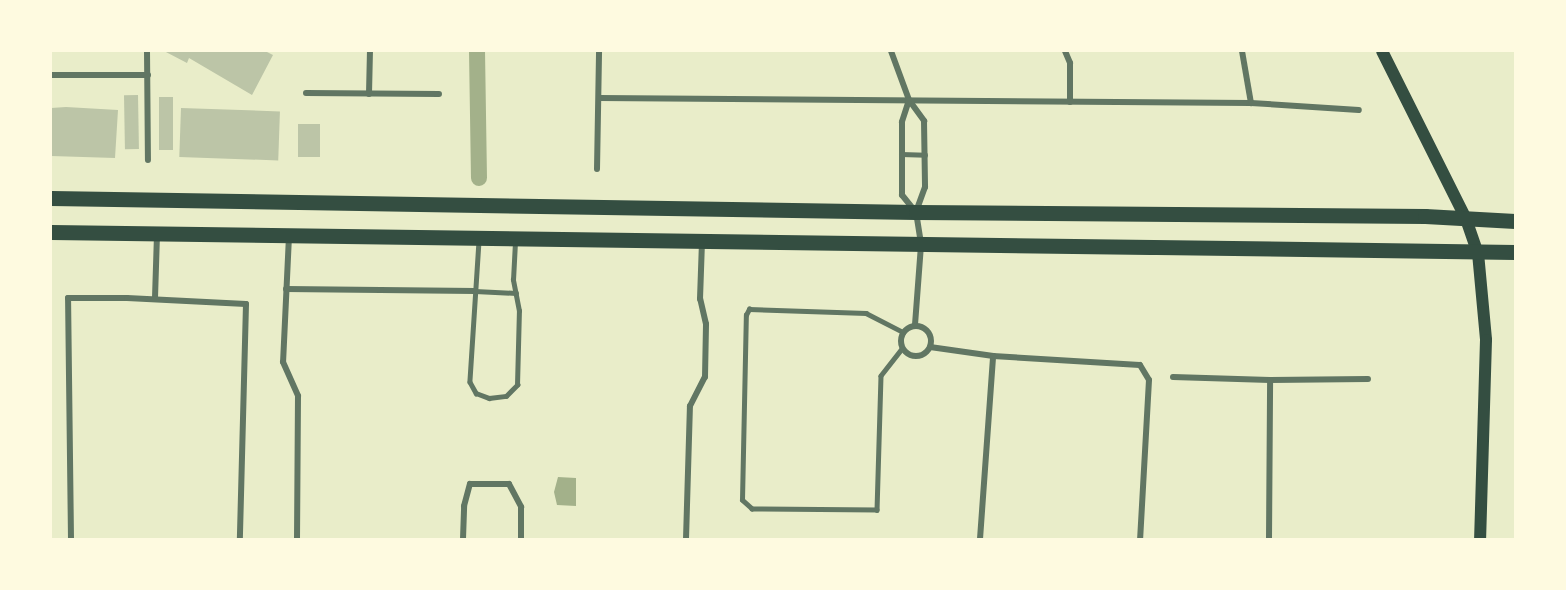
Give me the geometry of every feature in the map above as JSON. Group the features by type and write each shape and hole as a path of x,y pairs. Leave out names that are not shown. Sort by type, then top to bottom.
{"main road":[{"path":"1382,51 1466,219 1478,253 1486,340 1480,539"},
{"path":"51,198 916,212 1425,216 1515,221"},
{"path":"51,232 1515,252"}],"street":[{"path":"147,51 148,160"},
{"path":"369,94 370,51"},
{"path":"597,169 600,51"},
{"path":"891,51 909,100 924,121 924,187 916,212 921,244 915,326"},
{"path":"1065,51 1070,63 1070,102"},
{"path":"1242,51 1251,103"},
{"path":"51,75 148,75"},
{"path":"306,93 439,94"},
{"path":"599,98 1251,103 1359,110"},
{"path":"909,100 902,122 902,195 916,212"},
{"path":"155,298 157,233"},
{"path":"289,235 283,362 298,396 297,539"},
{"path":"686,539 690,406 705,377 706,324 700,299 702,242"},
{"path":"286,289 475,291"},
{"path":"71,539 68,298 155,298 246,304 240,539"},
{"path":"915,326 929,332 930,347 923,355 916,357 902,349 900,338 903,332 915,326"},
{"path":"930,347 993,356 1140,365 1149,380 1140,539"},
{"path":"980,539 993,356"},
{"path":"1173,377 1270,380 1368,379"},
{"path":"1269,539 1270,380"},
{"path":"463,539 464,506 470,484 509,484 521,507 521,539"}],"lane":[{"path":"902,154 924,155"},
{"path":"480,238 470,382 476,393 489,398 506,396 516,385 519,311 513,280 515,238"},
{"path":"475,291 516,293"},
{"path":"902,349 881,376 877,510 752,509 742,500 746,315 749,309 866,313 903,332"}],"shaded area":[{"path":"558,477 576,478 576,506 557,505 554,492"}],"building":[{"path":"164,51 265,51 273,55 252,95 189,58 187,63"},
{"path":"124,95 138,95 139,149 125,149"},
{"path":"159,97 173,97 173,150 159,150"},
{"path":"51,108 118,110 115,158 51,156"},
{"path":"181,108 280,111 278,160 179,157"},
{"path":"298,124 320,124 320,157 298,157"}],"waterway":[{"path":"477,51 479,178"}]}
